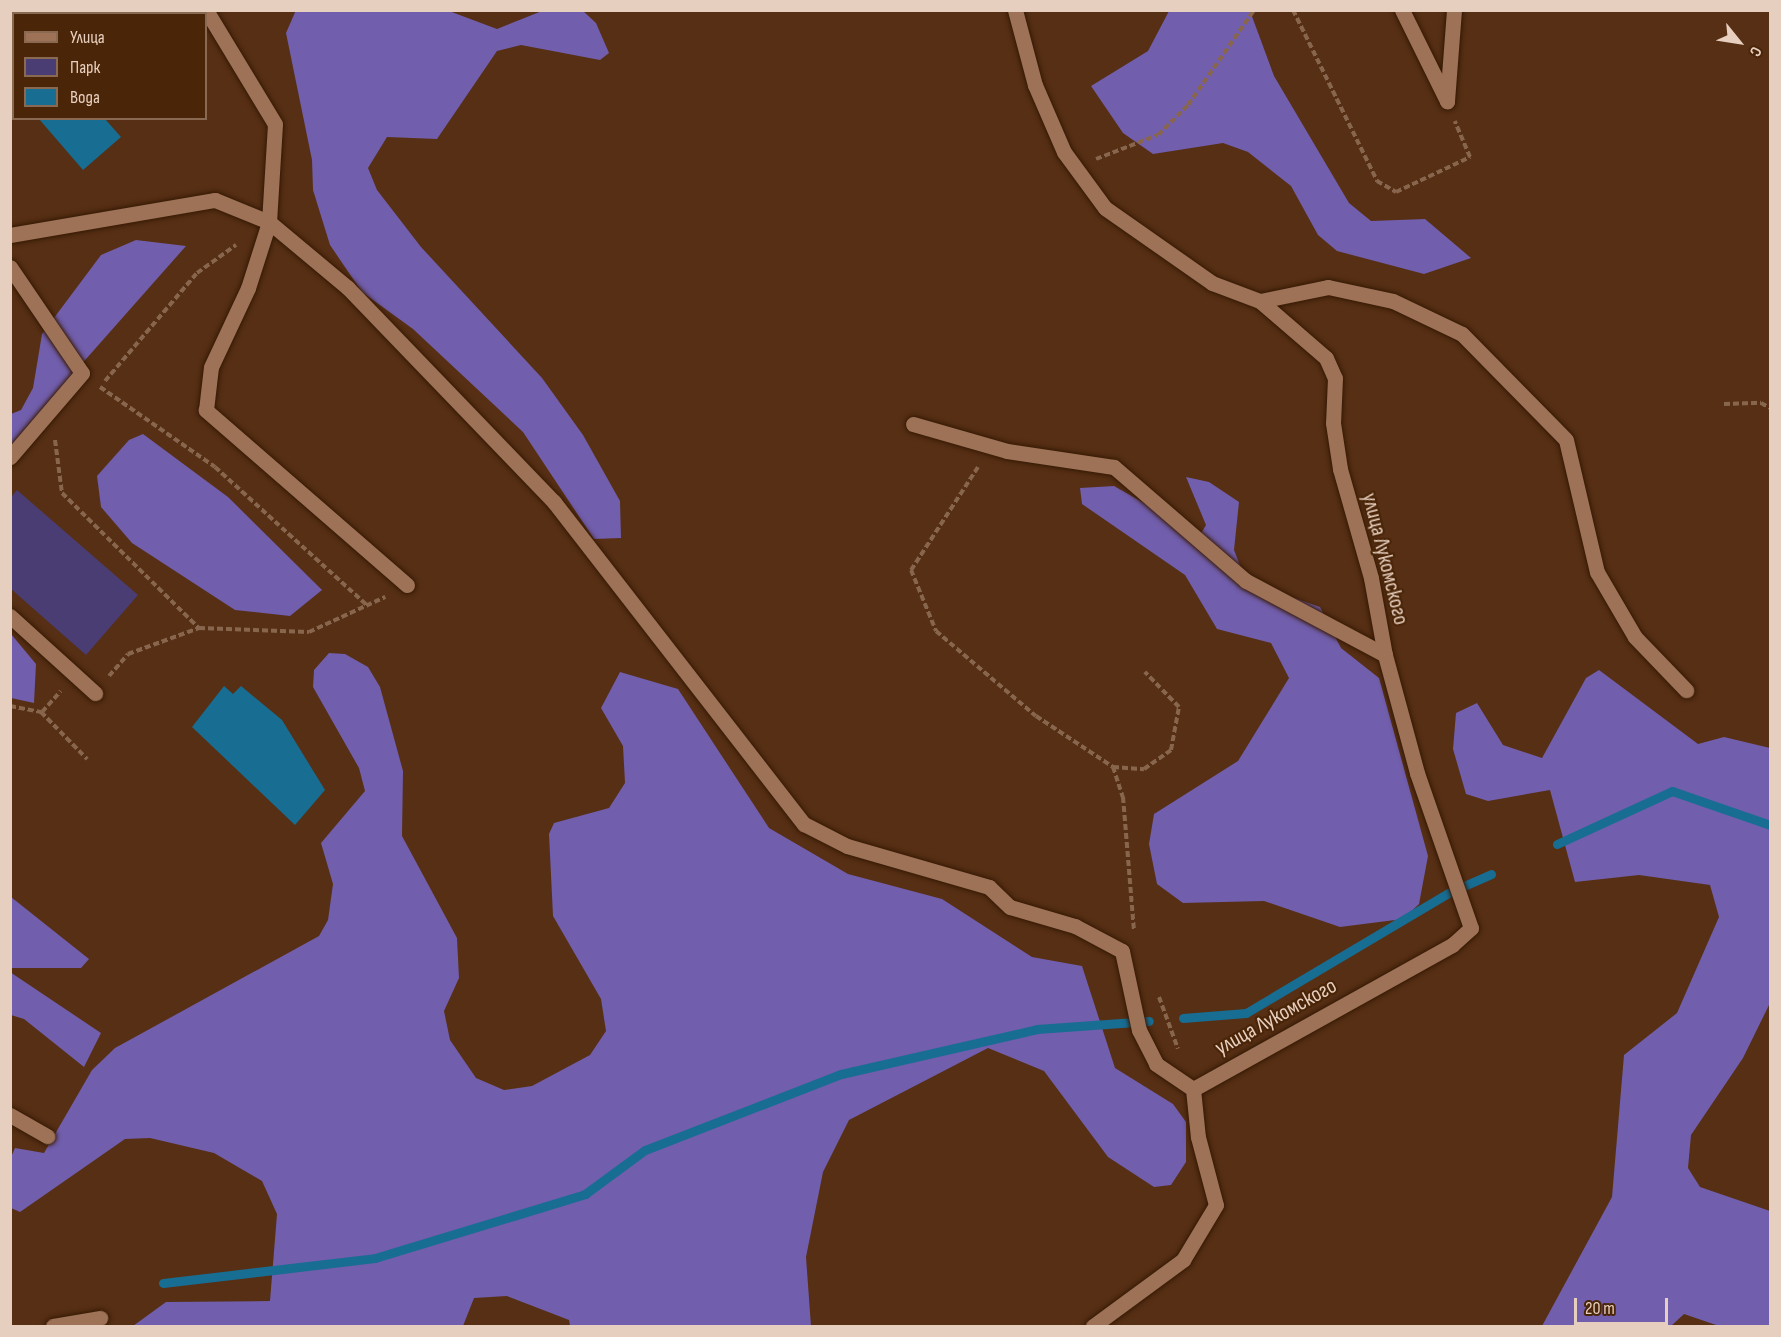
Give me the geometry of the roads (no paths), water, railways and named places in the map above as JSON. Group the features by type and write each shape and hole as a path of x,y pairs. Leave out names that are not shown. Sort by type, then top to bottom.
{"street":[{"path":"206,10 275,124 269,222 248,288 211,367 206,410 407,585"},
{"name":"улица Лукомского","path":"1015,10 1035,85 1071,163 1105,208 1155,246 1212,283 1260,301 1326,358 1335,378 1333,423 1340,469 1371,578 1385,655 1417,773 1471,928 1452,945 1193,1089"},
{"path":"1402,10 1447,101 1454,10"},
{"path":"10,236 215,200 269,222 348,288 554,502 804,824 847,846 989,887 1010,907 1075,926 1122,951 1139,1029 1156,1065 1193,1089 1198,1137 1213,1186 1216,1205 1183,1260 1094,1326"},
{"path":"10,267 82,373 10,457"},
{"path":"1260,301 1328,287 1393,301 1462,334 1566,440 1597,572 1635,638 1686,690"},
{"path":"913,424 992,447 1114,467 1246,581 1385,655"},
{"path":"10,616 95,693"},
{"path":"10,1115 47,1137"},
{"path":"53,1326 100,1318"}],"water":[{"path":"40,120 106,120 121,137 83,170"},
{"path":"224,686 233,694 241,686 282,720 325,790 295,825 192,727"}],"waterway":[{"path":"1557,844 1672,791 1770,825"},
{"path":"1183,1018 1246,1013 1448,893 1491,874"},
{"path":"163,1283 375,1258 585,1194 645,1150 841,1074 1037,1029 1149,1021"}]}
